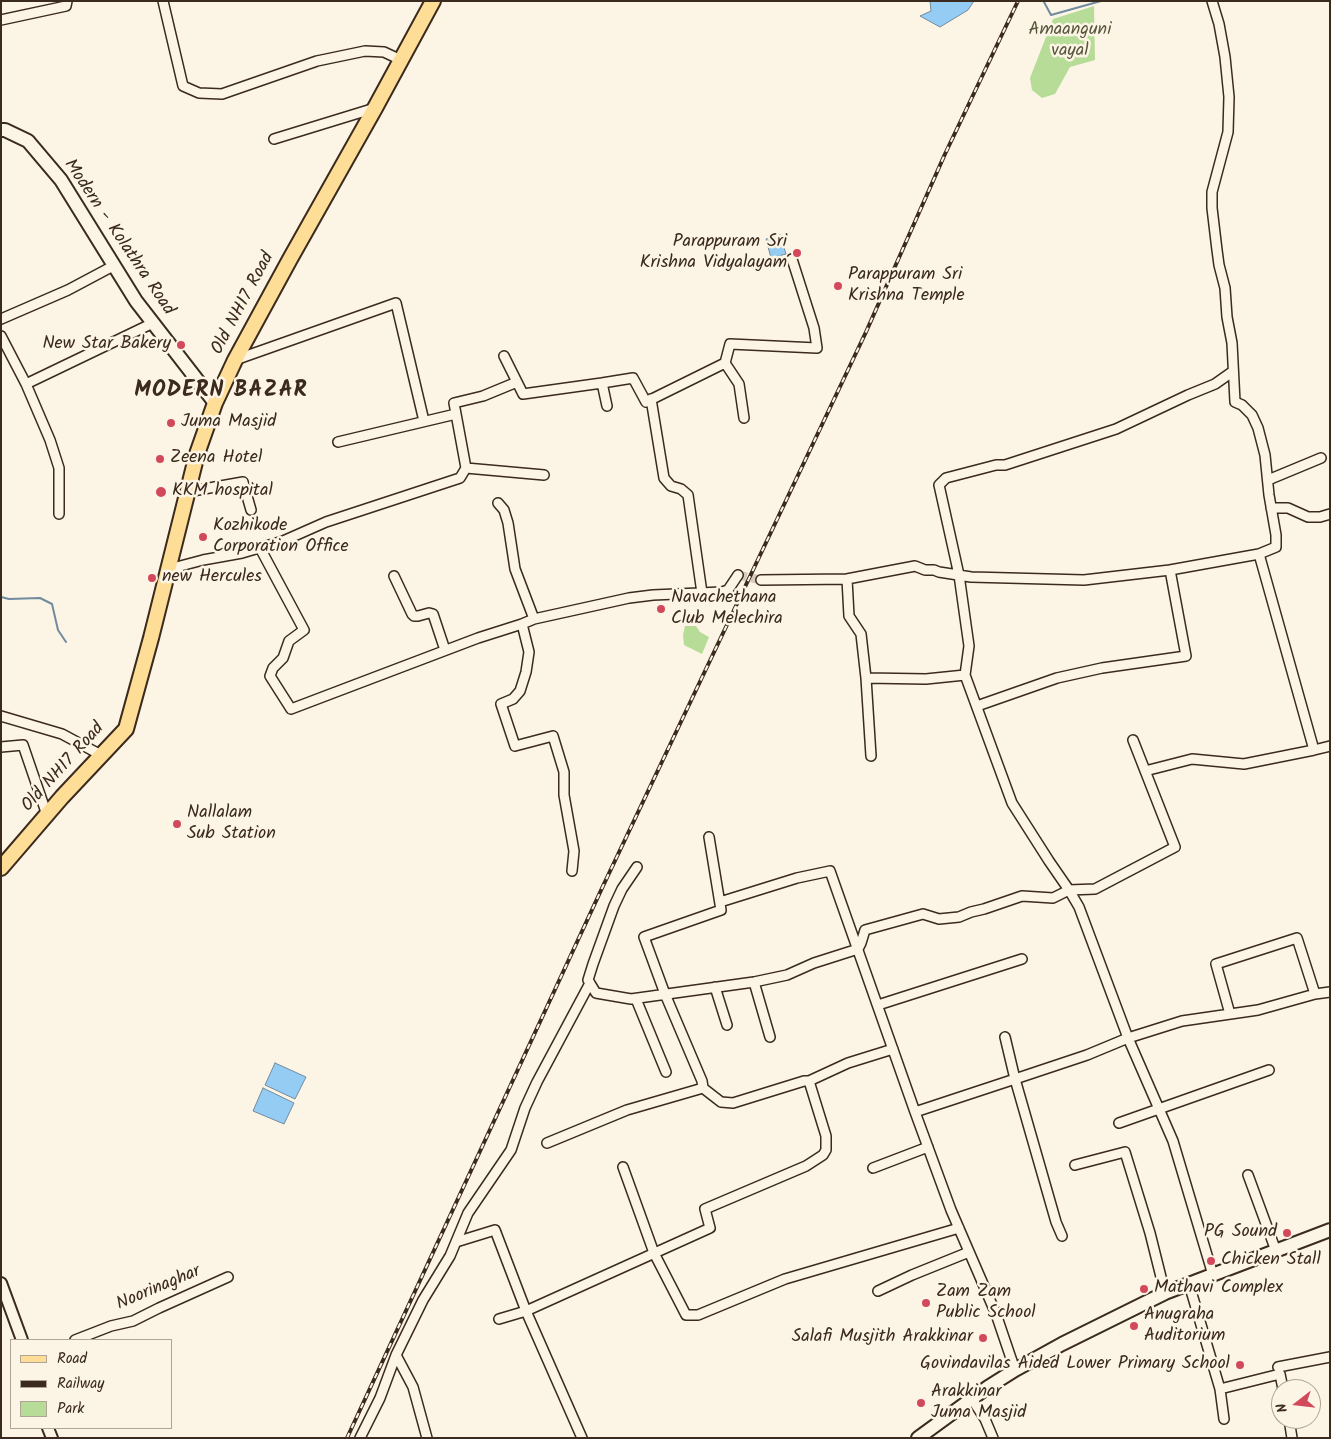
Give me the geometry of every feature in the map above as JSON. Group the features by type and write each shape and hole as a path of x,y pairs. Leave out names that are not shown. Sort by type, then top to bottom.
{"main road":[{"name":"Old NH17 Road","path":"1,868 126,728 169,570 187,492 215,403 234,360 376,108 433,1"},
{"name":"Modern - Kolathra Road","path":"1,130 5,130 28,141 61,180 136,301 215,403"},
{"path":"918,1438 1015,1370 1062,1344 1165,1293 1330,1230"}],"street":[{"path":"1,20 66,6 67,1"},
{"path":"163,1 183,86 199,93 222,94 317,61 365,51 384,52 401,60"},
{"path":"761,580 846,579 915,566 925,570 971,577 1084,580 1170,570 1259,554 1276,547 1265,455 1258,428 1252,415 1242,405 1235,402 1232,343 1227,317 1226,288 1219,266 1212,208 1212,178 1228,132 1229,96 1226,57 1212,1"},
{"path":"274,138 376,108"},
{"path":"744,418 739,384 725,363 730,344 818,348 814,328 792,259"},
{"path":"1,319 68,290 115,266"},
{"path":"234,360 396,303 424,421"},
{"path":"26,384 153,323"},
{"path":"1,336 26,384 50,440 59,468 58,514"},
{"path":"504,356 523,394 633,378 646,402 725,363"},
{"path":"1213,1275 1173,1141 1128,1038 1079,908 1012,803 965,675 969,646 959,575 939,485 946,478 996,465 1005,465 1116,429 1215,384 1232,372"},
{"path":"169,570 203,560 242,553 283,541 326,522 460,478 466,468 454,403 483,396 517,382"},
{"path":"602,383 606,406"},
{"path":"651,399 664,478 672,486 681,488 688,495 702,593"},
{"path":"338,442 456,414"},
{"path":"1268,480 1321,458"},
{"path":"466,468 544,475"},
{"path":"187,492 243,482 251,510"},
{"path":"498,503 504,510 508,523 515,569 534,618"},
{"path":"1271,508 1288,508 1308,517 1320,517 1330,514"},
{"path":"260,548 304,630 289,641 283,658 270,676 291,709 534,618 638,596 722,592 728,590 738,575"},
{"path":"1259,554 1314,750"},
{"path":"977,706 1057,678 1102,668 1186,656 1170,570"},
{"path":"394,576 414,616 433,614 446,650"},
{"path":"846,579 848,616 861,634 871,756"},
{"path":"522,624 529,652 526,672 520,691 513,699 501,704 515,746 553,736 564,772 564,795 574,851 572,871"},
{"path":"866,678 926,679 965,675"},
{"path":"1,716 62,734 102,755"},
{"path":"638,867 622,889 614,906 588,980 596,993 636,999 754,982 787,975 814,963 858,949 865,930 923,914 939,919 959,917 1022,896 1052,898 1069,890 1095,889 1175,847 1133,740"},
{"path":"1,747 23,744 47,815"},
{"path":"1145,771 1192,759 1244,764 1330,746"},
{"path":"708,838 721,910 644,937 665,994 702,1081 703,1088 721,1102 733,1103 810,1080 848,1063 893,1049"},
{"path":"720,902 797,878 830,871 915,1112 959,1228 996,1314 1015,1370"},
{"path":"1230,1014 1216,964 1298,938 1315,994"},
{"path":"878,1005 1022,959"},
{"path":"754,982 770,1037"},
{"path":"360,1438 380,1398 396,1354 423,1300 450,1256 468,1213 511,1150 537,1082 590,983"},
{"path":"715,987 727,1025"},
{"path":"915,1112 1015,1080 1087,1055 1128,1038 1182,1021 1258,1010 1315,994 1330,992"},
{"path":"636,999 666,1072"},
{"path":"1005,1037 1015,1080 1056,1222 1062,1236"},
{"path":"1119,1123 1269,1070"},
{"path":"499,1319 526,1311 710,1228 705,1210 806,1166 823,1155 826,1150 826,1136 810,1080"},
{"path":"547,1143 626,1110 703,1088"},
{"path":"873,1168 928,1147"},
{"path":"1074,1165 1125,1152 1150,1233 1165,1293"},
{"path":"623,1167 654,1252 686,1316 698,1315 786,1279 959,1228"},
{"path":"1248,1175 1276,1251"},
{"path":"456,1242 496,1230 526,1311 582,1438"},
{"path":"878,1291 969,1252"},
{"name":"Noorinaghar","path":"78,1339 111,1326 133,1321 228,1277"},
{"path":"1,1283 22,1339"},
{"path":"1189,1284 1220,1389 1224,1419"},
{"path":"396,1354 413,1387 427,1438"},
{"path":"1278,1367 1330,1357"},
{"path":"1220,1389 1280,1374 1281,1379"},
{"path":"972,1399 985,1419 993,1438"}],"green space":[{"name":"Amaanguni vayal","path":"1094,6 1095,60 1070,67 1055,94 1042,98 1032,90 1030,78 1053,19"},
{"path":"685,626 696,626 700,632 709,637 702,654 684,645 683,635"}],"water":[{"path":"930,1 974,1 968,10 940,27 920,16 931,11"},
{"path":"780,235 786,254 771,258 766,239"},
{"path":"275,1063 306,1077 295,1099 265,1085"},
{"path":"263,1088 294,1103 284,1124 253,1111"}],"waterway":[{"path":"1044,2 1051,15 1101,1"},
{"path":"1,597 9,599 40,598 52,604 58,630 66,642"}],"tunnel":[{"path":"738,575 761,580"}],"railway":[{"path":"347,1438 603,886 866,332 945,154 1018,1"}],"place":[{"name":"Parappuram Sri Krishna Vidyalayam","path":"797,253"},
{"name":"Parappuram Sri Krishna Temple","path":"838,286"},
{"name":"New Star Bakery","path":"181,345"},
{"name":"Juma Masjid","path":"171,423"},
{"name":"Zeena Hotel","path":"160,459"},
{"name":"KKM hospital","path":"161,492"},
{"name":"Kozhikode Corporation Office","path":"203,537"},
{"name":"new Hercules","path":"152,578"},
{"name":"Navachethana Club Melechira","path":"661,609"},
{"name":"Nallalam Sub Station","path":"177,824"},
{"name":"PG Sound","path":"1287,1233"},
{"name":"Chicken Stall","path":"1211,1261"},
{"name":"Mathavi Complex","path":"1144,1289"},
{"name":"Zam Zam Public School","path":"926,1303"},
{"name":"Anugraha Auditorium","path":"1134,1326"},
{"name":"Salafi Musjith Arakkinar","path":"983,1338"},
{"name":"Govindavilas Aided Lower Primary School","path":"1240,1365"},
{"name":"Arakkinar Juma Masjid","path":"921,1403"}],"district":[{"name":"MODERN BAZAR","path":"221,392"}]}
